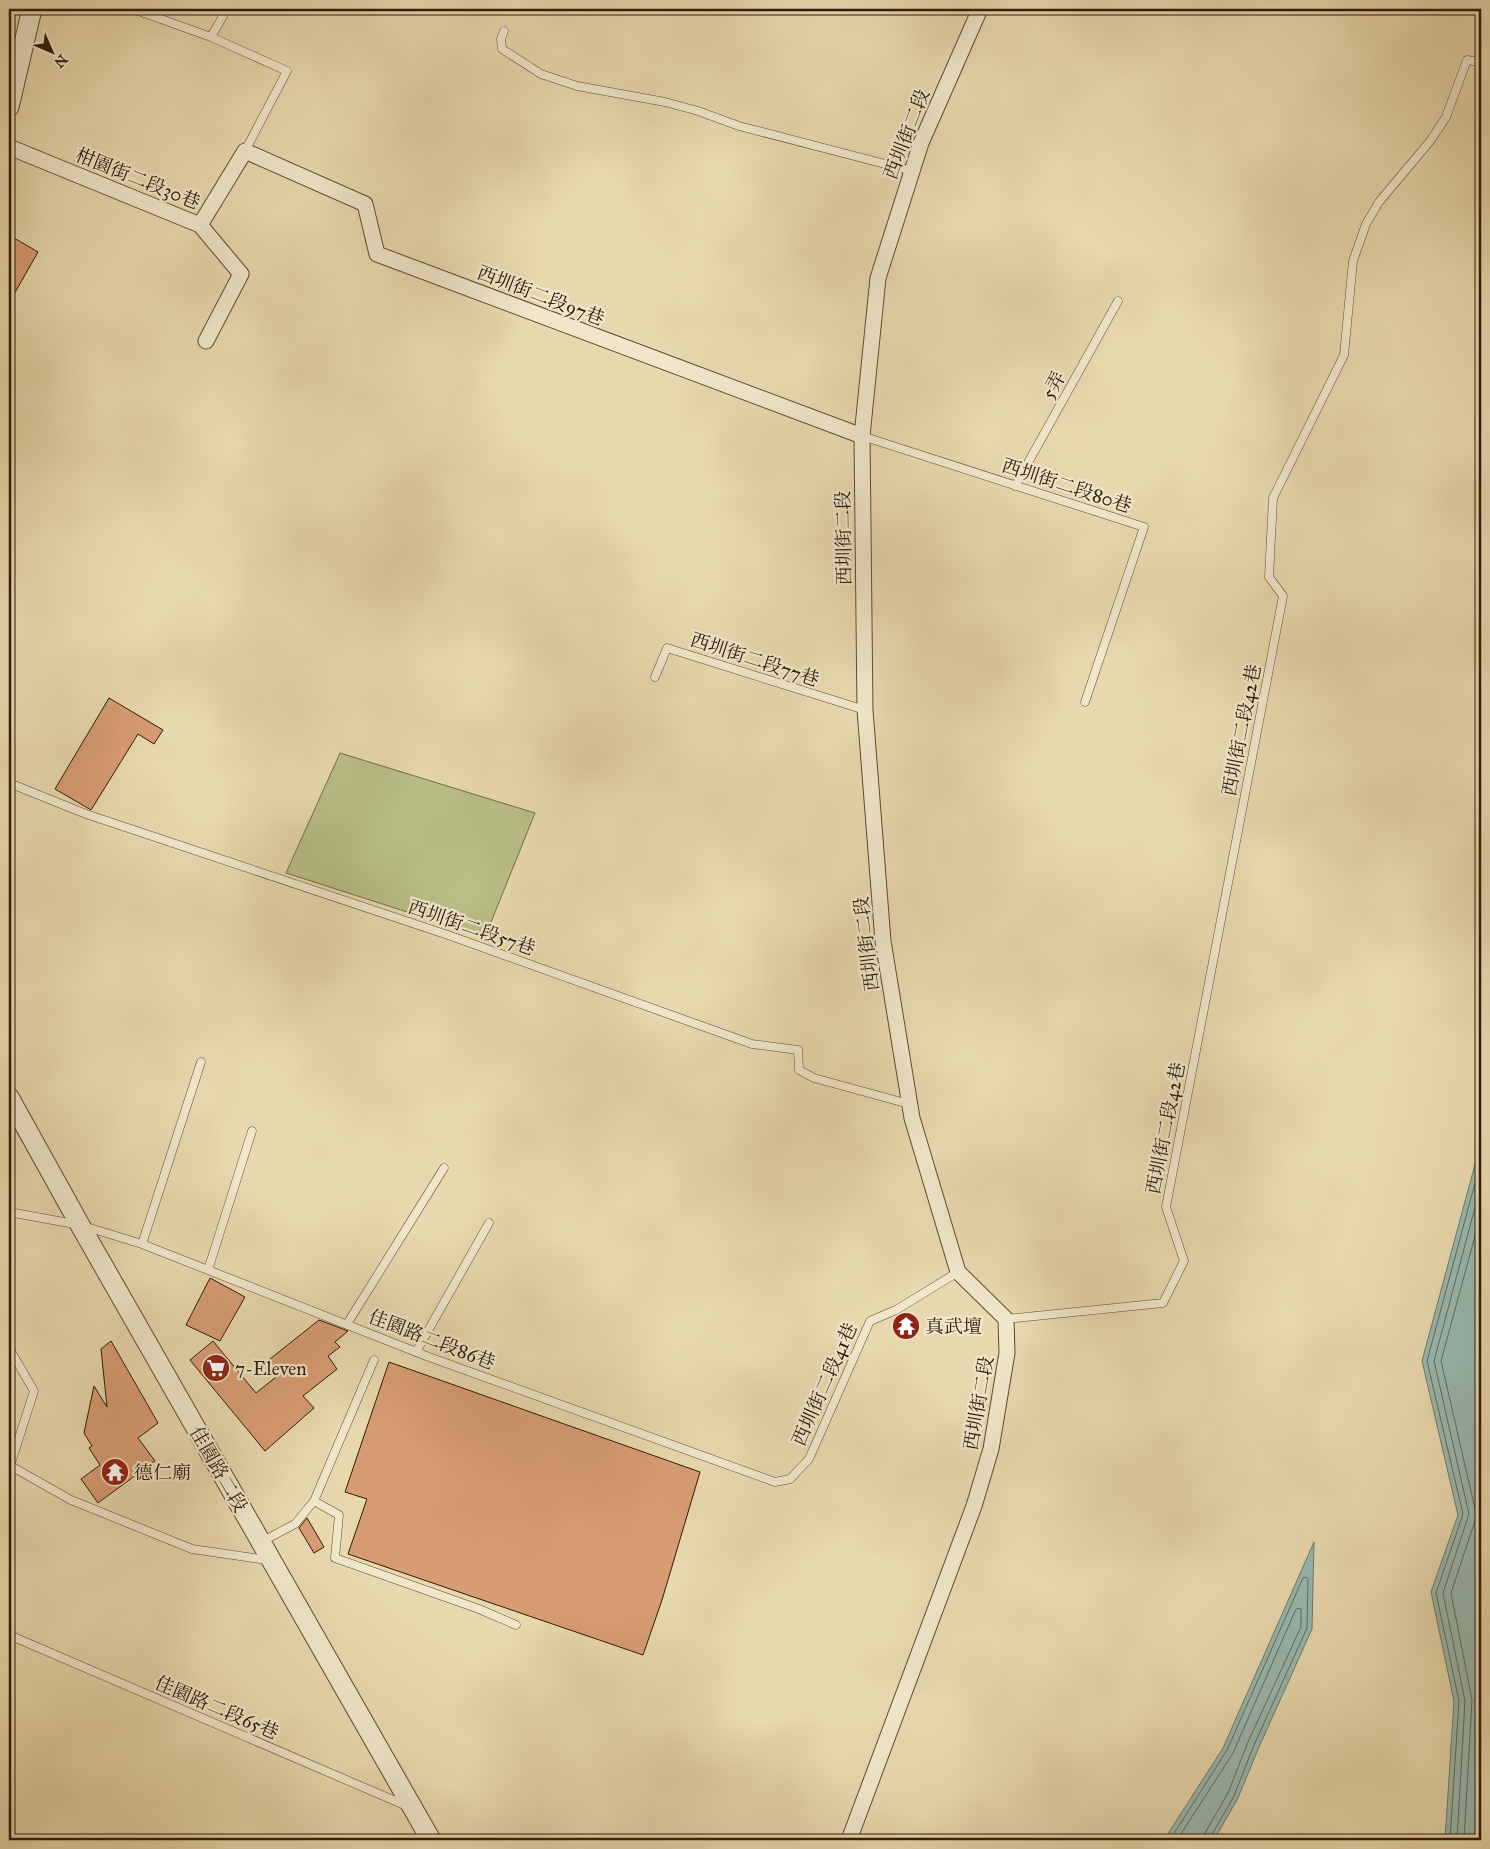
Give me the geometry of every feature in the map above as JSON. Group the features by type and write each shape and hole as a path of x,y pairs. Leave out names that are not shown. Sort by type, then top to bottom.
{"street":[{"path":"9,107 32,9"},
{"name":"西圳街二段","path":"849,1840 974,1506 991,1449 1007,1353 1006,1319 958,1272 912,1118 883,941 864,710 862,436 878,278 921,143 980,9"},
{"name":"柑園街二段30巷","path":"9,147 200,225 245,151"},
{"name":"西圳街二段97巷","path":"245,151 365,204 377,254 862,436"},
{"path":"200,225 241,274 206,341"},
{"name":"佳園路二段","path":"9,1098 431,1840"}],"lane":[{"path":"133,9 211,36 287,72 245,151"},
{"path":"211,36 227,9"},
{"path":"504,31 501,39 502,49 541,74 577,86 665,102 698,111 739,126 912,171"},
{"name":"西圳街二段42巷","path":"1006,1319 1163,1303 1184,1261 1166,1207 1283,596 1269,577 1273,498 1344,355 1353,262 1366,224 1379,202 1431,140 1446,117 1467,60 1481,62"},
{"name":"5弄","path":"1016,486 1118,301"},
{"name":"西圳街二段80巷","path":"862,436 1144,527 1085,702"},
{"name":"西圳街二段77巷","path":"655,677 667,648 864,710"},
{"name":"西圳街二段57巷","path":"9,783 86,814 448,935 752,1044 798,1050 799,1070 814,1078 909,1104"},
{"path":"142,1244 201,1062"},
{"path":"208,1270 252,1131"},
{"path":"347,1324 444,1168"},
{"name":"佳園路二段86巷","path":"9,1212 80,1225 142,1244 416,1352 775,1482"},
{"path":"416,1352 489,1223"},
{"name":"西圳街二段41巷","path":"775,1482 790,1479 809,1460 870,1321 896,1310 958,1272"},
{"path":"9,1348 34,1391 9,1465 71,1500 192,1549 271,1560"},
{"path":"261,1542 295,1524 314,1501 374,1360"},
{"path":"314,1501 339,1515 335,1558 478,1608 516,1625"},
{"name":"佳園路二段65巷","path":"9,1635 413,1809"}],"green space":[{"path":"340,753 535,813 485,937 286,873"}],"water":[{"path":"1481,1142 1481,1840 1445,1840 1454,1701 1431,1592 1458,1515 1422,1361"},
{"path":"1314,1542 1312,1629 1238,1798 1214,1840 1164,1840 1223,1748"}],"building":[{"path":"9,235 38,252 9,303"},
{"path":"109,698 163,730 154,744 138,734 91,810 55,789"},
{"path":"210,1278 245,1297 220,1341 186,1325"},
{"path":"319,1320 348,1331 335,1342 340,1347 328,1356 337,1369 303,1396 314,1408 265,1451 190,1360 213,1341 256,1393 276,1377 265,1363"},
{"path":"111,1341 158,1423 138,1438 155,1461 98,1503 81,1479 100,1465 89,1448 92,1446 84,1433 94,1386 107,1407 101,1349"},
{"path":"389,1362 700,1472 662,1600 643,1655 348,1554 367,1499 345,1492"},
{"path":"307,1518 324,1547 314,1553 299,1528"}],"place":[{"name":"真武壇","path":"906,1326"},
{"name":"7-Eleven","path":"216,1368"},
{"name":"德仁廟","path":"115,1472"}]}
